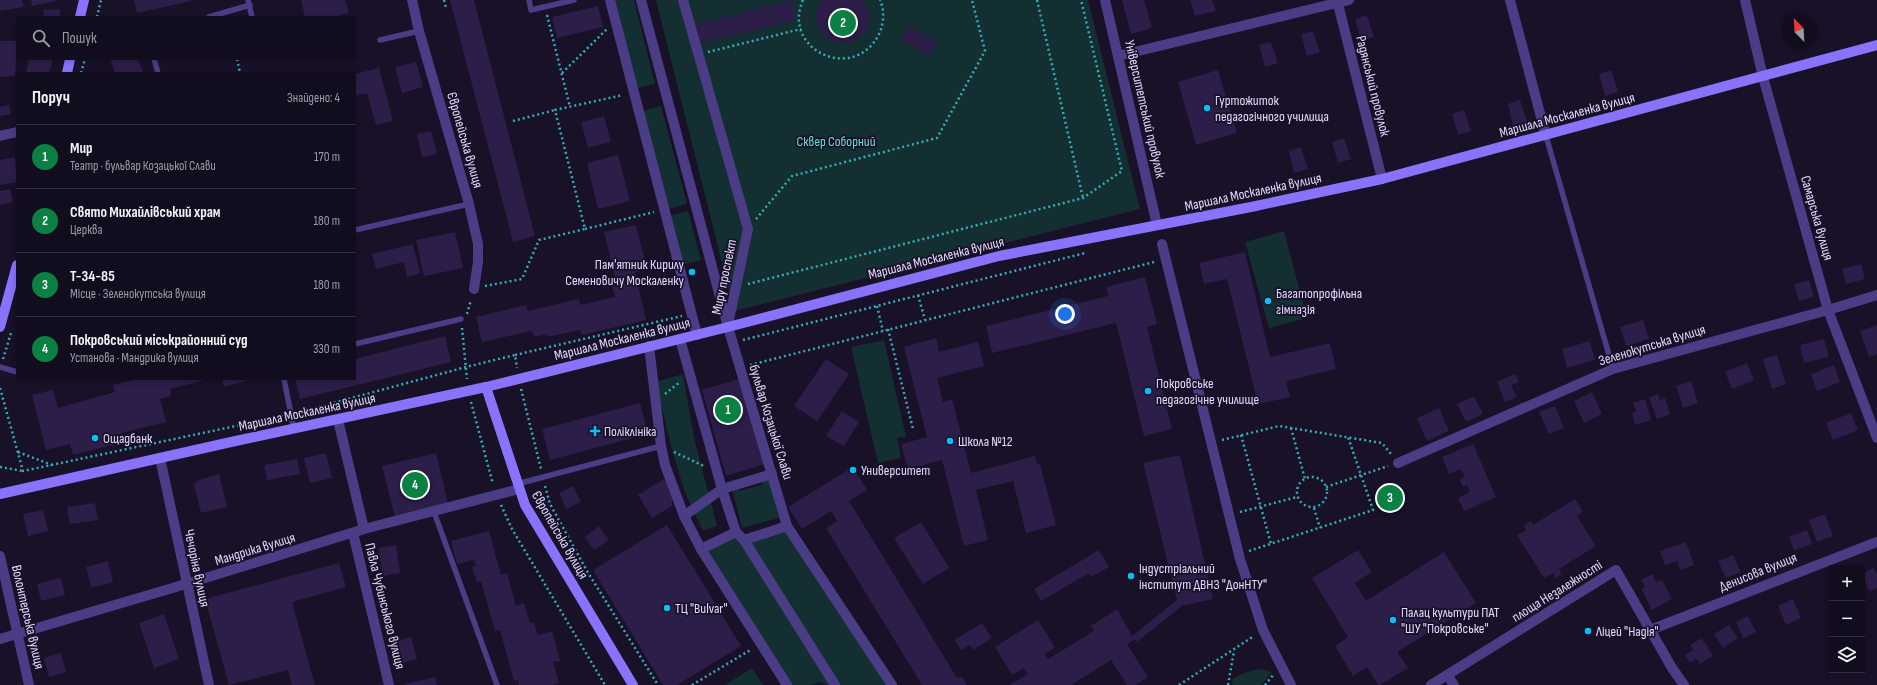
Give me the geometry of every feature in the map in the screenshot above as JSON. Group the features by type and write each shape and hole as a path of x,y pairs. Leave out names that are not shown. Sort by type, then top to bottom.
{"street":[{"path":"80,16 84,0"},
{"name":"Європейська вулиця","path":"412,0 419,31 469,204 478,244 478,262 474,289"},
{"name":"Миру проспект","path":"610,0 697,335"},
{"name":"Миру проспект","path":"641,0 728,327"},
{"name":"Миру проспект","path":"683,0 748,229 728,327"},
{"name":"Університетський провулок","path":"1105,0 1157,225"},
{"path":"1118,56 1338,1 1349,0"},
{"path":"1510,0 1546,136"},
{"name":"Самарська вулиця","path":"1745,0 1763,77 1828,310 1877,438"},
{"name":"Радянський провулок","path":"1338,1 1382,179"},
{"name":"Маршала Москаленка вулиця","path":"0,494 486,387 697,335 999,256 1382,179 1546,136 1877,45"},
{"path":"67,72 70,60"},
{"path":"0,136 16,132"},
{"path":"1162,244 1239,554 1263,630 1291,685"},
{"path":"0,327 16,269"},
{"name":"Зеленокутська вулиця","path":"1398,463 1614,369 1877,295"},
{"name":"бульвар Козацької Слави","path":"728,327 787,526 892,685"},
{"path":"680,339 717,472 736,532 744,540 835,685"},
{"path":"649,346 661,446 665,465 684,516 701,550 787,685"},
{"name":"Європейська вулиця","path":"486,387 518,487 532,519 633,685"},
{"name":"Павла Чубинського вулиця","path":"338,420 364,529"},
{"name":"Чечоріна вулиця","path":"160,458 209,685"},
{"path":"684,516 722,488 772,474"},
{"name":"Мандрика вулиця","path":"0,639 364,529 496,496 518,487"},
{"path":"744,540 787,526"},
{"path":"701,550 736,532"},
{"name":"Павла Чубинського вулиця","path":"352,533 389,685"},
{"name":"Денисова вулиця","path":"1650,630 1877,542"},
{"name":"Волонтерська вулиця","path":"0,556 29,685"},
{"name":"площа Незалежності","path":"1431,685 1616,570 1650,630"},
{"path":"1650,630 1684,685"},
{"path":"1448,675 1454,685"}],"lane":[{"path":"529,0 531,10 574,0"},
{"path":"212,16 249,3 252,16"},
{"path":"380,40 419,31"},
{"path":"154,60 158,72"},
{"path":"1546,136 1614,369"},
{"path":"356,230 469,204"},
{"path":"356,344 461,319"},
{"path":"1,367 16,372"},
{"path":"284,380 294,429"},
{"path":"518,487 543,478 661,446"},
{"path":"434,512 497,685"}],"path":[{"path":"97,16 101,0"},
{"path":"444,0 446,8"},
{"path":"803,0 800,5 799,20 802,34 810,46 822,54 836,59 850,58 863,53 874,43 881,31 884,16 880,0"},
{"path":"748,229 792,176 937,138 986,52 972,0"},
{"path":"1037,0 1083,198"},
{"path":"736,288 1083,198 1122,171 1081,0"},
{"path":"545,7 570,107"},
{"path":"562,73 615,21"},
{"path":"698,55 801,29"},
{"path":"81,72 85,60"},
{"path":"237,60 240,72"},
{"path":"513,121 634,92"},
{"path":"555,110 585,229"},
{"path":"605,685 512,529 496,496 468,391 461,319 468,314 474,289 522,279 539,240 664,209"},
{"path":"732,342 1092,251"},
{"path":"740,367 1166,259"},
{"path":"918,295 925,320"},
{"path":"877,306 883,331"},
{"path":"0,467 23,471 291,414 466,367 692,314"},
{"path":"888,329 913,429"},
{"path":"1,367 11,331"},
{"path":"515,356 519,379 550,504 572,544 658,685"},
{"path":"656,402 690,374"},
{"path":"0,388 23,471"},
{"path":"1212,443 1280,426 1382,443 1398,463 1326,487"},
{"path":"1291,428 1305,479"},
{"path":"1241,435 1271,544"},
{"path":"1239,554 1374,510 1348,437"},
{"path":"661,446 717,472"},
{"path":"17,452 52,465"},
{"path":"1315,477 1324,483 1327,496 1325,500 1314,508 1302,504 1297,497 1296,489 1301,481 1315,477"},
{"path":"1230,515 1297,497"},
{"path":"1314,508 1320,528"},
{"path":"1179,685 1234,651 1263,630"},
{"path":"692,685 761,643"},
{"path":"1228,685 1234,651"}],"green space":[{"path":"614,0 634,0 655,84 637,88"},
{"name":"Сквер Соборний","path":"656,0 1088,0 1140,209 734,311"},
{"path":"661,106 687,204 668,209 643,111"},
{"path":"688,211 701,260 682,265 669,216"},
{"path":"1284,231 1307,318 1269,328 1245,242"},
{"path":"884,340 906,437 897,438 901,458 878,463 851,347"},
{"path":"683,374 694,438 717,526 703,531 684,490 670,442 656,382"},
{"path":"769,479 779,518 742,528 732,488 738,487 739,491 762,485 762,481"},
{"path":"787,526 890,685 828,685 819,682 810,685 787,685 701,550 736,532 744,540"},
{"path":"752,668 763,685 725,685"},
{"path":"1261,669 1272,672 1261,685 1232,685 1233,678 1250,671"}],"building":[{"path":"0,0 22,0 24,7 0,11"},
{"path":"31,0 57,0 57,1 32,6"},
{"path":"134,0 191,0 191,1 137,13"},
{"path":"301,0 345,0 349,13 337,16 305,16"},
{"path":"450,0 474,0 535,236 513,242"},
{"path":"792,0 796,20 698,44 694,25"},
{"path":"822,0 863,0 868,9 869,17 868,26 863,34 848,43 831,41 824,36 818,28 816,20 816,11"},
{"path":"1122,0 1144,0 1152,28 1131,34"},
{"path":"1190,0 1212,0 1216,11 1195,16"},
{"path":"598,6 603,27 557,38 552,17"},
{"path":"60,9 60,16 44,16 43,10"},
{"path":"1367,15 1374,37 1361,40 1355,19"},
{"path":"909,26 937,41 930,55 902,41"},
{"path":"1313,31 1320,52 1307,56 1301,34"},
{"path":"0,41 16,41 15,76 0,77"},
{"path":"1271,42 1278,63 1265,67 1259,45"},
{"path":"29,60 53,60 49,72 26,72"},
{"path":"110,60 138,60 143,72 115,72"},
{"path":"416,62 423,87 402,93 395,67"},
{"path":"379,68 393,121 376,125 367,93 356,96 356,74"},
{"name":"Гуртожиток педагогічного училища","path":"1218,70 1237,133 1196,145 1178,82"},
{"path":"1611,70 1618,92 1605,96 1599,74"},
{"path":"1520,100 1527,122 1513,126 1508,104"},
{"path":"9,105 11,114 0,116 0,107"},
{"path":"1464,110 1471,131 1458,135 1452,114"},
{"path":"604,116 611,142 588,148 581,122"},
{"path":"431,131 437,154 422,157 417,134"},
{"path":"1344,138 1351,159 1338,163 1332,142"},
{"path":"1301,147 1308,169 1294,173 1289,151"},
{"path":"618,155 630,201 598,209 587,163"},
{"path":"15,157 16,182 0,185 0,160"},
{"path":"10,189 13,202 0,205 0,191"},
{"path":"636,225 647,269 635,272 646,320 582,335 580,330 547,337 547,334 534,337 532,331 482,342 476,317 526,305 528,311 579,299 580,305 615,297 610,278 615,277 604,232"},
{"path":"455,232 463,268 424,276 416,240"},
{"path":"413,244 420,273 407,277 404,262 376,269 372,254"},
{"path":"1245,252 1270,357 1330,343 1336,369 1286,381 1290,397 1258,404 1227,279 1204,284 1199,263"},
{"path":"1861,264 1865,279 1846,284 1842,269"},
{"name":"Покровське педагогічне училище","path":"1145,277 1157,324 1147,327 1172,429 1144,436 1116,323 992,353 986,326 1108,296 1106,287"},
{"path":"1809,280 1814,297 1799,301 1794,284"},
{"path":"1643,320 1649,339 1626,346 1620,327"},
{"path":"1877,325 1877,354 1869,357 1860,331"},
{"path":"445,336 451,362 300,399 295,380 356,380 356,359"},
{"name":"Школа №12","path":"936,338 939,352 978,342 984,366 937,378 943,402 952,399 971,473 1035,456 1037,465 1040,464 1056,525 1026,533 1013,481 976,490 988,540 964,546 942,460 908,469 901,444 927,437 904,347"},
{"path":"1824,339 1829,357 1804,363 1800,345"},
{"path":"1590,341 1595,360 1567,368 1562,349"},
{"path":"1777,355 1786,384 1772,389 1763,359"},
{"path":"826,359 849,374 817,421 794,406"},
{"path":"1747,363 1754,380 1732,389 1725,372"},
{"path":"1834,365 1840,382 1817,391 1811,374"},
{"path":"1515,374 1519,382 1511,385 1517,397 1505,402 1497,382"},
{"path":"742,378 766,464 726,476 702,390"},
{"path":"133,380 205,380 170,389 171,396 160,399 166,422 121,433 124,442 73,455 70,444 46,450 32,395 53,390 58,408 115,392 113,385"},
{"path":"222,380 249,380 224,387"},
{"path":"1691,381 1698,403 1683,408 1676,386"},
{"path":"1592,392 1602,414 1584,423 1574,401"},
{"path":"1658,394 1660,400 1665,398 1670,414 1657,419 1649,398"},
{"path":"1474,396 1483,414 1466,422 1457,404"},
{"path":"1645,399 1651,420 1635,425 1632,413 1636,412 1633,403"},
{"name":"Поліклініка","path":"640,403 648,434 550,460 542,429"},
{"path":"1555,406 1564,428 1549,434 1539,412"},
{"path":"1439,408 1449,431 1427,441 1417,418"},
{"path":"842,411 859,422 844,446 826,436"},
{"path":"1851,413 1858,430 1833,440 1826,423"},
{"path":"1473,444 1496,497 1464,511 1458,498 1470,492 1467,485 1463,487 1459,479 1465,477 1461,469 1449,474 1442,457"},
{"path":"326,453 332,478 310,483 304,458"},
{"path":"436,453 448,503 395,517 382,466"},
{"path":"1180,455 1213,599 1182,606 1137,642 1136,639 1127,644 1148,677 1135,685 1127,685 1111,660 1071,685 1009,685 1028,674 1024,668 1012,675 995,647 1038,620 1055,648 1045,654 1048,659 1094,631 1091,626 1117,609 1132,636 1177,600 1143,463"},
{"path":"297,459 300,474 267,480 264,465"},
{"path":"853,467 867,490 849,501 957,678 962,676 967,685 922,685 826,528 837,521 831,511 802,529 788,507"},
{"path":"219,474 227,507 201,513 194,485 199,480"},
{"path":"664,479 673,495 672,506 652,518 638,495"},
{"path":"573,486 581,502 566,509 559,493"},
{"path":"1575,499 1583,512 1577,516 1596,546 1559,569 1562,574 1556,578 1553,573 1544,578 1517,535 1526,530 1524,526 1531,521 1533,525"},
{"path":"95,503 98,520 70,524 67,507"},
{"path":"43,510 48,531 28,536 23,514"},
{"path":"1825,514 1833,536 1817,542 1809,520"},
{"path":"921,522 949,568 923,584 894,538"},
{"name":"ТЦ \"Bulvar\"","path":"667,525 741,646 677,685 663,685 593,570"},
{"path":"599,526 609,540 594,550 585,537"},
{"path":"1807,530 1812,544 1794,550 1789,537"},
{"path":"489,531 501,575 507,573 516,606 524,603 530,623 534,622 538,635 552,631 560,661 553,662 559,683 552,685 519,685 518,680 514,681 500,630 495,631 481,581 477,582 472,567 476,566 474,560 457,564 451,541"},
{"path":"1686,542 1694,565 1680,570 1677,561 1665,565 1660,551"},
{"path":"396,545 400,573 383,576 378,548"},
{"path":"1099,550 1109,567 1091,577 1089,573 1041,601 1034,589"},
{"name":"Палац культури ПАТ \"ШУ \"Покровське\"","path":"1358,550 1372,572 1355,583 1366,601 1444,552 1476,603 1397,652 1408,668 1380,685 1378,685 1367,667 1353,676 1335,646 1348,637 1312,578"},
{"path":"1733,555 1741,572 1726,578 1718,561"},
{"path":"108,561 113,582 91,588 86,567"},
{"path":"339,563 346,587 292,602 315,685 292,685 288,670 229,685 205,599"},
{"path":"1874,568 1877,574 1877,588 1869,591 1865,581 1865,572"},
{"path":"1652,574 1656,582 1662,580 1672,599 1652,610 1641,588 1645,587 1641,580"},
{"path":"61,578 65,595 41,601 37,584"},
{"path":"1793,599 1801,618 1786,625 1778,606"},
{"path":"164,614 179,659 154,668 139,623"},
{"path":"1748,616 1756,632 1743,638 1736,622"},
{"path":"982,623 992,638 973,650 970,645 961,650 954,640"},
{"path":"1729,625 1738,638 1723,648 1714,634"},
{"path":"411,637 417,659 396,665 389,643"},
{"path":"1702,638 1713,656 1700,664 1697,659 1690,663 1685,655 1693,650 1690,645"},
{"path":"61,653 66,672 49,677 44,658"},
{"path":"435,677 437,685 405,685 405,684"}],"place":[{"name":"Свято Михайлівський храм","path":"843,23"},
{"name":"Гуртожиток педагогічного училища","path":"1207,108"},
{"name":"Пам'ятник Кирилу Семеновичу Москаленку","path":"692,272"},
{"name":"Багатопрофільна гімназія","path":"1268,301"},
{"name":"Покровське педагогічне училище","path":"1148,391"},
{"name":"Мир","path":"728,410"},
{"name":"Поліклініка","path":"595,431"},
{"name":"Ощадбанк","path":"95,438"},
{"name":"Школа №12","path":"950,441"},
{"name":"Университет","path":"853,470"},
{"name":"Покровський міськрайонний суд","path":"415,485"},
{"name":"Т-34-85","path":"1390,498"},
{"name":"Індустріальний інститут ДВНЗ \"ДонНТУ\"","path":"1131,576"},
{"name":"ТЦ \"Bulvar\"","path":"667,608"},
{"name":"Палац культури ПАТ \"ШУ \"Покровське\"","path":"1393,620"},
{"name":"Ліцей \"Надія\"","path":"1588,631"}]}
